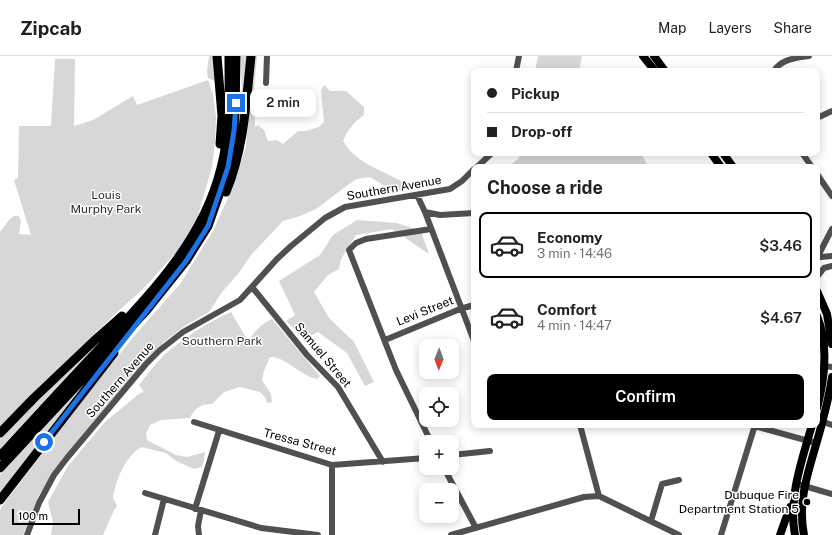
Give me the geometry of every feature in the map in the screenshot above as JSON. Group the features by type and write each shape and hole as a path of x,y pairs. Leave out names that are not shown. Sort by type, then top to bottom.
{"highway":[{"path":"207,210 221,139 221,110 216,56"},
{"path":"0,468 3,457 152,290 186,248 207,210 218,178 226,142 229,109 229,56"},
{"path":"0,500 186,261 211,219 228,167 233,142 236,56"},
{"path":"211,219 215,217 223,199 232,178 238,156 244,120 251,56"},
{"path":"0,433 25,406 95,340 152,290"},
{"path":"3,457 146,311"}],"main road":[{"path":"642,56 652,68"},
{"path":"654,56 664,68"},
{"path":"820,297 829,315 832,344"},
{"path":"820,330 828,367 824,374 820,393"},
{"path":"820,421 832,377"},
{"path":"804,535 800,485 811,428"},
{"path":"780,535 794,494 800,485 816,443 819,428"},
{"path":"794,494 792,506 794,535"},
{"path":"784,535 802,508"},
{"path":"784,535 791,535"}],"street":[{"path":"266,56 266,83"},
{"path":"517,68 519,56"},
{"path":"777,68 780,64 790,59 809,56"},
{"path":"820,117 832,111"},
{"path":"480,164 489,156"},
{"name":"Southern Avenue","path":"27,535 39,504 54,475 146,364 160,350 183,332 240,300 276,259 325,218 345,207 450,189 462,181 471,172"},
{"path":"820,178 832,196"},
{"path":"417,195 425,212 471,334"},
{"path":"425,212 440,215 471,213"},
{"path":"428,435 396,370 350,250 356,243 366,239 431,229"},
{"path":"820,251 832,229"},
{"path":"820,257 832,256"},
{"path":"820,273 824,268 832,266"},
{"name":"Samuel Street","path":"252,287 307,354 338,387 383,462"},
{"name":"Levi Street","path":"385,340 460,308 471,306"},
{"path":"820,421 832,425"},
{"name":"Tressa Street","path":"194,422 332,465 419,459"},
{"path":"581,428 599,496"},
{"path":"721,535 753,428"},
{"path":"765,428 816,443"},
{"path":"199,535 198,509 219,430"},
{"path":"459,454 490,451"},
{"path":"332,465 332,535"},
{"path":"448,475 476,528"},
{"path":"651,521 662,484 679,480"},
{"path":"800,485 832,494"},
{"path":"145,493 261,528 318,535"},
{"path":"451,535 584,496 599,496 679,535"},
{"path":"155,535 164,499"}],"green space":[{"path":"209,56 213,56 215,81 208,78 207,72"},
{"path":"241,56 247,56 242,118 241,64"},
{"path":"253,56 257,56 254,91 255,127 258,125 264,130 268,141 277,140 283,144 298,131 306,131 319,127 324,122 321,90 324,85 330,91 346,91 364,107 364,115 352,126 343,141 356,156 406,184 407,189 393,191 370,177 356,179 316,209 283,221 251,255 238,274 222,292 209,312 186,325 164,342 137,371 62,461 39,495 23,535 0,535 0,510 2,506 94,386 135,335 180,284 213,231 233,187 246,146"},
{"path":"538,56 582,56 580,68 536,68"},
{"name":"Louis Murphy Park","path":"55,59 75,59 74,126 93,120 133,96 137,105 208,80 213,94 216,117 212,167 197,219 183,245 143,289 114,315 0,428 0,232 9,220 14,216 18,216 21,220 19,234 31,235 14,180 18,178 19,126 51,126"},
{"path":"519,156 642,156 646,164 512,164"},
{"path":"357,220 397,223 421,231 429,254 392,229 356,235 341,259 339,269 328,275 314,292 329,318 354,342 374,382 365,386 347,353 318,332 304,339 286,321 295,315 279,281 320,255 333,235"},
{"name":"Southern Park","path":"231,312 248,341 261,326 272,319 320,376 317,379 311,377 282,360 270,357 262,380 271,394 272,402 267,403 265,397 260,392 240,387 224,392 212,404 199,407 190,418 161,420 150,425 146,434 147,440 176,455 187,457 205,452 202,467 194,469 176,461 166,453 142,447 131,456 122,469 116,484 113,498 117,506 103,535 51,535 53,522 48,502 68,466 105,422 140,393 144,392 139,385 163,356 178,343 196,331"},
{"path":"94,346 0,449 0,439 9,426"},
{"path":"89,378 0,494 0,475"}],"place":[{"name":"Dubuque Fire Department Station 5","path":"807,502"}],"route":[{"path":"44,442 186,261 208,226 223,186 228,167 233,142 236,103"}]}
